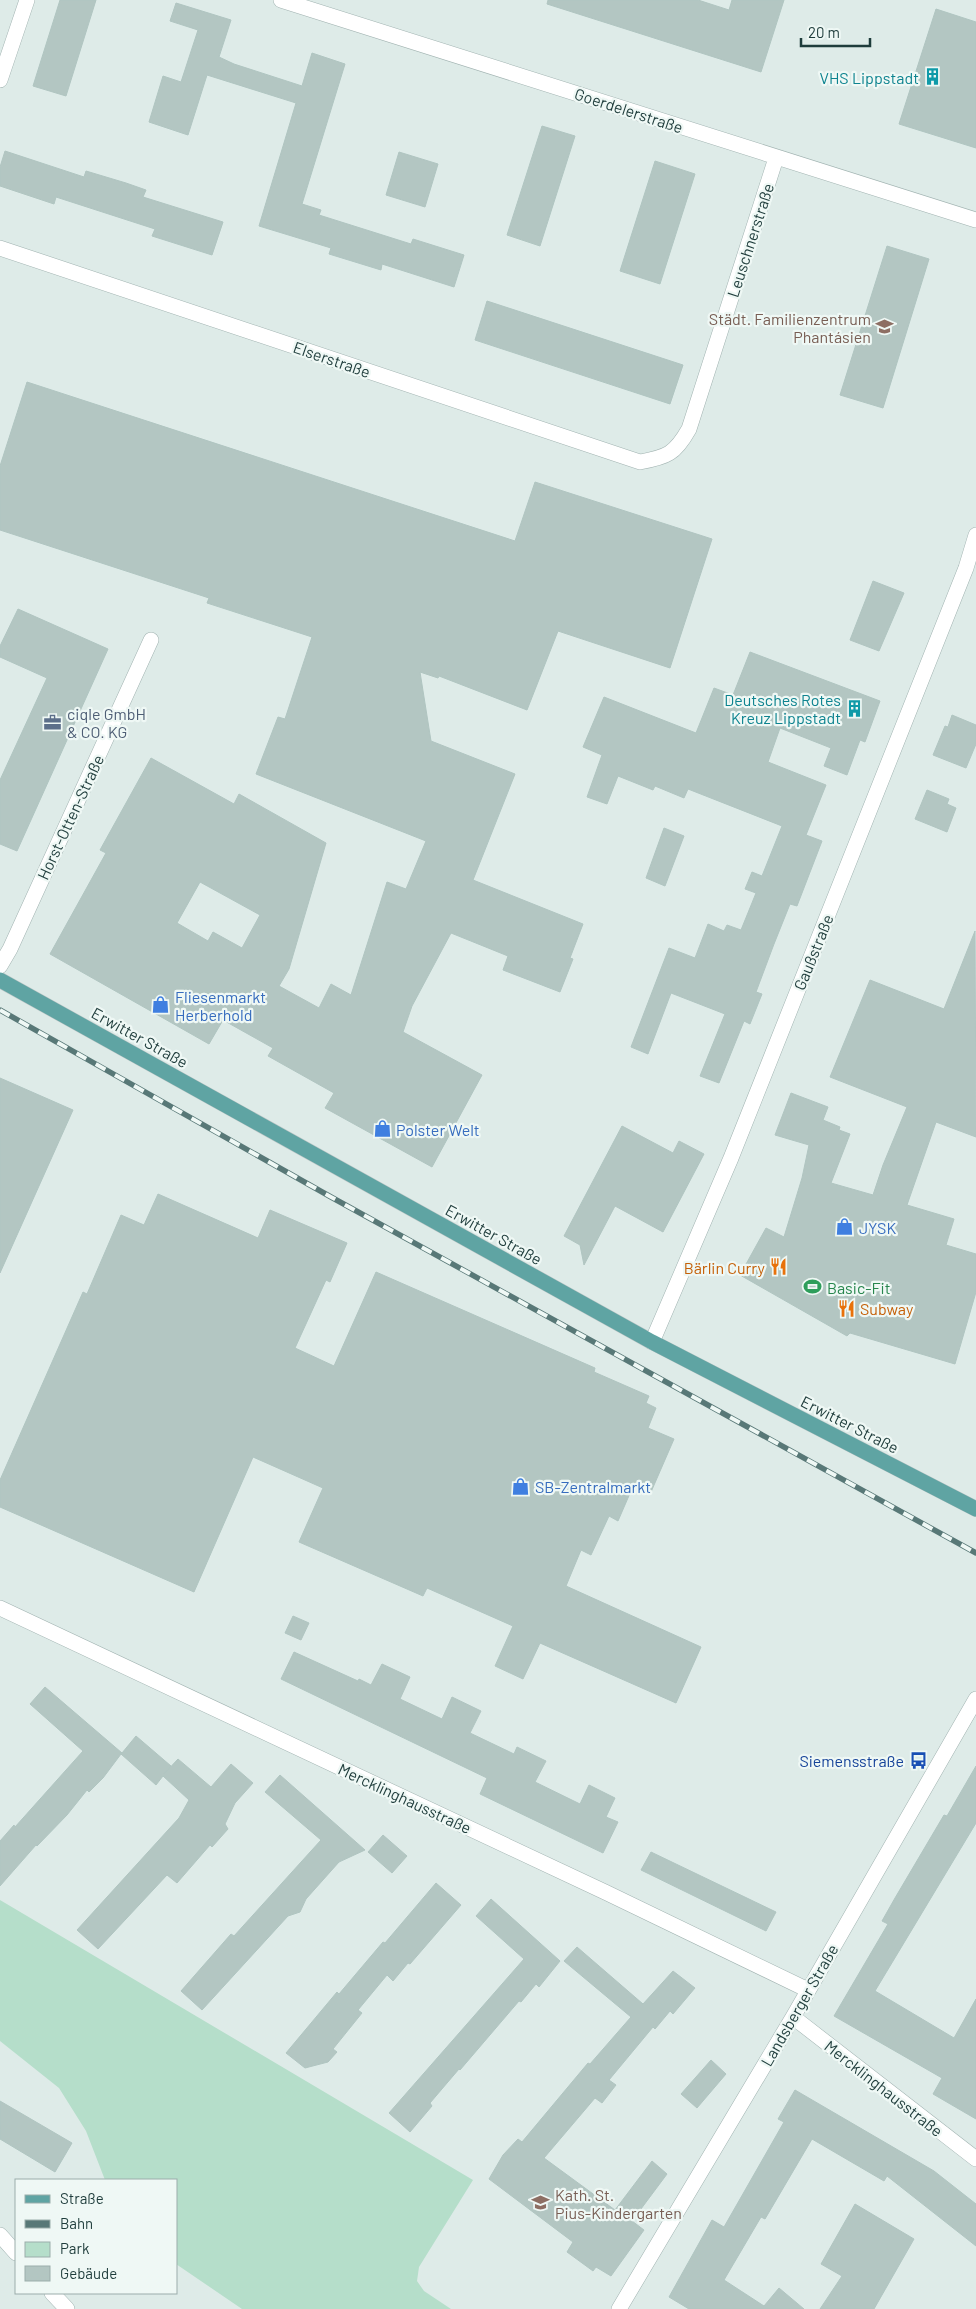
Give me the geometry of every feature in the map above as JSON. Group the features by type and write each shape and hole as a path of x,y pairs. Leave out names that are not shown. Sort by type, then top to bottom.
{"main road":[{"name":"Erwitter Straße","path":"0,980 652,1342 976,1509"}],"street":[{"path":"0,80 27,0"},
{"name":"Goerdelerstraße","path":"281,0 976,220"},
{"name":"Leuschnerstraße","path":"665,457 682,442 689,429 776,158"},
{"name":"Elserstraße","path":"0,248 640,462 665,457"},
{"name":"Gaußstraße","path":"652,1342 731,1158 971,570 976,535"},
{"name":"Horst-Otten-Straße","path":"0,966 14,940 151,640"},
{"name":"Mercklinghausstraße","path":"0,1608 605,1892 808,1990"},
{"name":"Landsberger Straße","path":"620,2309 974,1708"},
{"name":"Mercklinghausstraße","path":"792,2017 976,2159"},
{"path":"0,2235 15,2252"},
{"path":"53,2294 67,2309"}],"green space":[{"path":"0,1900 473,2180 419,2267 417,2281 424,2291 451,2309 242,2309 178,2265 178,2179 105,2179 86,2131 59,2088 0,2041"}],"building":[{"path":"60,0 96,0 66,96 33,86"},
{"path":"548,0 698,0 729,10 732,0 784,0 761,72 547,4"},
{"path":"176,3 231,20 219,57 234,64 302,86 312,53 345,64 302,204 321,210 319,215 411,244 413,239 464,255 454,287 382,264 381,270 329,254 331,248 259,226 296,103 207,75 188,135 149,122 163,76 181,82 198,30 170,21"},
{"name":"VHS Lippstadt","path":"936,9 976,22 976,148 899,124"},
{"path":"542,126 575,136 540,246 507,235"},
{"path":"5,151 84,177 86,171 126,183 146,190 143,197 223,222 212,255 152,236 155,229 56,197 54,204 0,186 0,167"},
{"path":"399,152 438,164 425,207 386,195"},
{"path":"655,161 695,174 660,284 620,271"},
{"name":"Städt. Familienzentrum Phantásien","path":"887,246 929,259 883,408 840,395"},
{"path":"487,301 683,365 670,404 475,340"},
{"path":"27,382 515,541 535,482 712,539 670,668 558,631 527,710 439,676 438,678 420,672 431,741 515,774 473,880 583,924 570,958 573,959 560,992 503,970 508,956 451,933 412,1006 403,1032 482,1075 432,1167 325,1108 334,1093 268,1056 273,1048 223,1020 209,1044 50,954 106,853 100,850 151,758 234,804 239,794 326,843 289,969 279,986 319,1008 331,984 351,995 387,882 406,889 426,841 256,774 278,717 285,719 312,637 207,603 209,598 0,530 0,466","holes":["200,882 260,915 242,948 213,932 208,941 177,923"]},
{"path":"873,581 904,593 879,651 850,640"},
{"path":"18,609 108,649 17,851 0,844 0,780 47,678 0,657 0,646"},
{"path":"750,652 880,701 865,742 860,740 847,775 824,766 831,748 780,728 768,762 826,785 806,835 822,841 797,906 790,904 774,944 756,992 762,994 750,1024 744,1021 719,1083 700,1076 725,1014 671,993 648,1054 631,1047 669,948 695,958 708,924 724,931 727,925 741,930 756,893 745,889 752,872 762,876 782,826 688,789 684,798 655,786 653,790 618,776 607,804 587,797 602,755 583,747 604,697 696,733 714,688 733,695"},
{"path":"952,715 976,725 976,744 966,768 933,755 945,726 948,727"},
{"path":"927,790 949,799 947,804 956,808 947,832 915,819"},
{"path":"664,828 684,836 665,886 646,878"},
{"path":"975,931 976,1137 936,1122 907,1205 954,1219 946,1245 976,1254 976,1292 955,1364 850,1333 847,1336 740,1275 766,1228 784,1237 802,1178 809,1145 775,1135 791,1093 828,1107 823,1120 840,1127 839,1130 850,1134 831,1183 873,1195 907,1107 830,1077 870,980 944,1009"},
{"path":"0,1078 73,1110 0,1273"},
{"path":"622,1126 673,1153 679,1141 704,1154 663,1232 615,1206 584,1265 580,1245 564,1236"},
{"path":"158,1194 258,1238 270,1210 347,1243 330,1282 326,1280 295,1348 334,1366 376,1272 595,1368 594,1372 649,1396 646,1403 656,1408 648,1428 674,1439 651,1492 634,1484 618,1521 609,1516 591,1555 581,1550 566,1586 701,1647 676,1703 540,1643 523,1679 495,1666 513,1626 427,1588 423,1596 299,1542 323,1488 253,1457 194,1592 0,1507 0,1480 83,1292 87,1294 121,1215 144,1225"},
{"path":"293,1616 309,1623 301,1640 285,1633"},
{"path":"294,1652 371,1685 382,1664 410,1677 400,1699 442,1719 452,1697 481,1711 470,1733 514,1754 517,1747 546,1761 535,1782 580,1804 589,1785 615,1798 606,1817 618,1822 603,1853 480,1794 487,1778 281,1679"},
{"path":"45,1687 122,1753 136,1736 171,1766 164,1774 178,1759 211,1787 231,1764 253,1783 235,1803 225,1824 228,1829 212,1847 210,1845 177,1883 167,1875 98,1949 77,1930 179,1818 189,1800 163,1776 156,1785 121,1754 103,1778 89,1792 87,1790 67,1815 36,1845 0,1886 0,1841 14,1825 15,1827 83,1751 30,1704"},
{"path":"976,1766 976,1823 875,1991 954,2038 976,1999 976,2119 933,2094 942,2078 834,2016 888,1924 882,1921 895,1898 944,1815 947,1816"},
{"path":"280,1775 365,1850 339,1862 306,1899 300,1912 288,1916 202,2010 181,1991 231,1934 234,1936 321,1840 265,1792"},
{"path":"383,1835 407,1856 392,1873 368,1852"},
{"path":"651,1852 776,1912 766,1931 641,1870"},
{"path":"436,1883 461,1905 393,1981 387,1975 358,2010 362,2013 333,2049 337,2052 328,2062 305,2068 286,2053 337,1992 339,1994"},
{"path":"491,1899 560,1961 539,1987 536,1984 521,2002 519,2001 459,2069 430,2103 432,2106 410,2132 389,2113 524,1959 476,1916"},
{"path":"577,1947 643,2004 673,1971 695,1988 673,2014 670,2011 655,2029 653,2027 609,2080 616,2085 602,2103 595,2098 544,2158 615,2210 652,2161 667,2174 632,2221 644,2230 611,2276 596,2267 593,2271 567,2252 573,2242 489,2179 503,2155 518,2139 522,2142 588,2063 590,2064 631,2017 564,1961"},
{"path":"711,2060 726,2074 697,2108 681,2094"},
{"path":"795,2090 934,2171 976,2204 976,2246 887,2176 884,2181 812,2139 765,2219 761,2217 724,2280 764,2306 779,2288 804,2309 689,2309 669,2297 712,2220 724,2227 784,2122 778,2119"},
{"path":"0,2101 72,2143 55,2172 0,2139"},
{"path":"855,2204 914,2239 874,2309 820,2309 842,2276 821,2264"}],"railway":[{"path":"0,1010 331,1197 976,1553"}],"place":[{"name":"VHS Lippstadt","path":"933,77"},
{"name":"Städt. Familienzentrum Phantásien","path":"885,327"},
{"name":"Deutsches Rotes Kreuz Lippstadt","path":"855,708"},
{"name":"ciqle GmbH & CO. KG","path":"53,722"},
{"name":"Fliesenmarkt Herberhold","path":"161,1005"},
{"name":"Polster Welt","path":"382,1129"},
{"name":"JYSK","path":"845,1227"},
{"name":"Bärlin Curry","path":"779,1267"},
{"name":"Basic-Fit","path":"813,1287"},
{"name":"Subway","path":"846,1308"},
{"name":"SB-Zentralmarkt","path":"521,1486"},
{"name":"Siemensstraße","path":"918,1760"},
{"name":"Kath. St. Pius-Kindergarten","path":"541,2203"}]}
